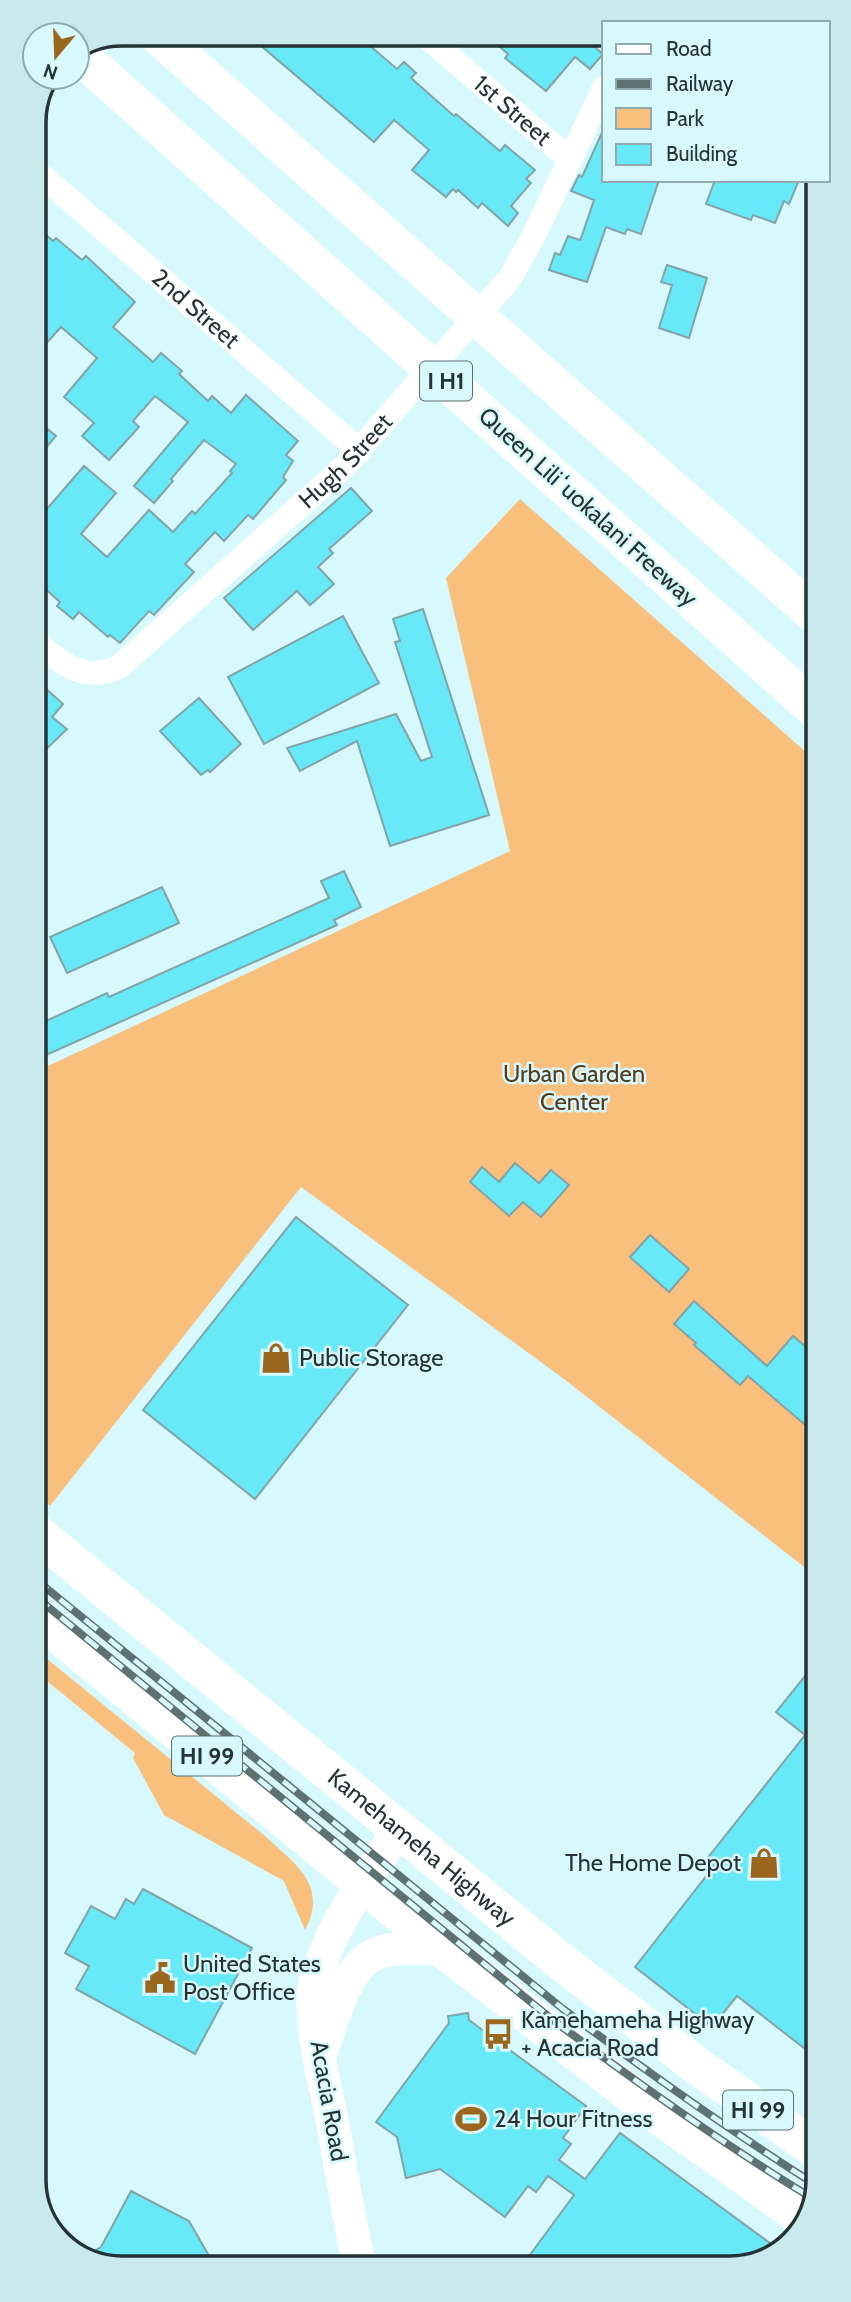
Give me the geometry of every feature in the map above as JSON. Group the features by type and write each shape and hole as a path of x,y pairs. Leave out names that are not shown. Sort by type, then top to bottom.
{"main road":[{"name":"I H1","path":"170,46 806,607"},
{"name":"Queen Liliʻuokalani Freeway","path":"91,65 806,701"},
{"name":"Kamehameha Highway","path":"46,1541 544,1947 689,2060 806,2143"},
{"name":"HI 99","path":"46,1624 443,1949 661,2117 798,2214"},
{"name":"Acacia Road","path":"358,2256 320,2056 313,2008 315,1985 327,1947 399,1829"},
{"path":"320,2056 349,1978 360,1963 374,1954 402,1948 443,1949"}],"street":[{"name":"1st Street","path":"437,46 570,160"},
{"name":"Hugh Street","path":"46,649 66,665 89,674 109,671 131,657 360,451 510,278 533,237 602,92"},
{"name":"2nd Street","path":"46,179 360,451"}],"green space":[{"name":"Urban Garden Center","path":"520,499 806,752 806,1568 564,1379 301,1187 50,1506 46,1503 46,1067 510,851 446,578"},
{"path":"46,1658 265,1836 297,1866 311,1888 313,1900 305,1930 284,1881 164,1815 133,1758 135,1753 46,1680"}],"building":[{"path":"261,46 370,46 397,69 404,62 416,73 411,78 454,116 456,114 500,151 505,145 535,170 526,179 531,183 511,206 518,213 508,226 482,203 478,208 458,190 456,192 453,189 446,197 412,170 429,150 394,120 374,142"},
{"path":"499,46 593,46 602,55 590,69 575,57 546,91 505,58 508,54"},
{"path":"602,132 602,182 658,182 641,234 627,229 625,234 606,227 587,282 549,270 555,253 560,255 568,236 580,240 581,238 594,200 571,191 579,175 582,177"},
{"path":"714,182 798,182 789,204 784,201 775,223 753,215 751,220 706,204"},
{"path":"46,235 53,241 56,238 82,260 86,256 135,302 113,327 153,362 161,353 182,371 179,374 208,401 212,396 231,413 246,395 298,441 286,455 293,461 283,477 286,480 253,519 248,515 224,541 215,532 185,564 194,572 154,615 149,611 120,643 110,635 108,637 79,612 73,619 57,606 60,602 46,590 46,510 84,466 116,493 81,534 107,557 149,510 173,532 192,511 195,514 232,473 230,471 236,464 204,440 154,503 134,486 188,422 155,396 133,421 139,427 109,460 82,436 94,423 64,397 97,358 61,327 46,344"},
{"path":"667,265 707,278 689,338 659,328 672,285 661,282"},
{"path":"46,428 56,436 46,448"},
{"path":"351,488 372,511 329,549 333,553 318,567 334,584 310,605 297,591 253,630 224,598"},
{"path":"423,609 489,815 390,846 357,741 300,771 287,748 396,714 421,761 432,757 395,642 400,641 393,619"},
{"path":"343,616 379,683 264,744 228,677"},
{"path":"46,689 63,704 52,717 67,729 46,749"},
{"path":"199,698 241,744 210,772 208,770 201,775 160,731"},
{"path":"344,871 361,907 334,920 337,925 46,1055 46,1021 107,993 109,997 329,898 321,881"},
{"path":"162,887 179,923 67,973 50,937"},
{"path":"515,1163 539,1183 551,1170 569,1185 541,1217 523,1202 509,1216 470,1182 482,1167 499,1182"},
{"name":"Public Storage","path":"296,1217 408,1305 255,1499 143,1410"},
{"path":"650,1235 689,1269 669,1292 630,1257"},
{"path":"694,1301 767,1366 793,1336 806,1347 806,1426 748,1376 740,1385 674,1324"},
{"name":"The Home Depot","path":"806,1675 806,2050 737,1996 712,2027 635,1967 714,1866 706,1860 805,1735 776,1712"},
{"name":"United States Post Office","path":"143,1889 252,1948 195,2054 76,1989 89,1966 65,1953 91,1906 115,1919 126,1899 134,1904"},
{"path":"468,2013 469,2020 586,2106 563,2138 571,2144 559,2160 585,2179 620,2133 772,2244 739,2256 529,2256 574,2195 548,2176 536,2192 528,2186 505,2217 440,2169 406,2178 397,2137 376,2122 449,2023 448,2016"},
{"path":"131,2191 189,2221 209,2256 117,2256 94,2251 101,2247"}],"railway":[{"path":"46,1588 563,2009 688,2100 806,2179"},
{"path":"46,1605 554,2021 681,2112 804,2193"}],"place":[{"name":"Public Storage","path":"276,1358"},
{"name":"The Home Depot","path":"764,1863"},
{"name":"United States Post Office","path":"160,1978"},
{"name":"Kamehameha Highway + Acacia Road","path":"498,2034"},
{"name":"24 Hour Fitness","path":"471,2119"}]}
